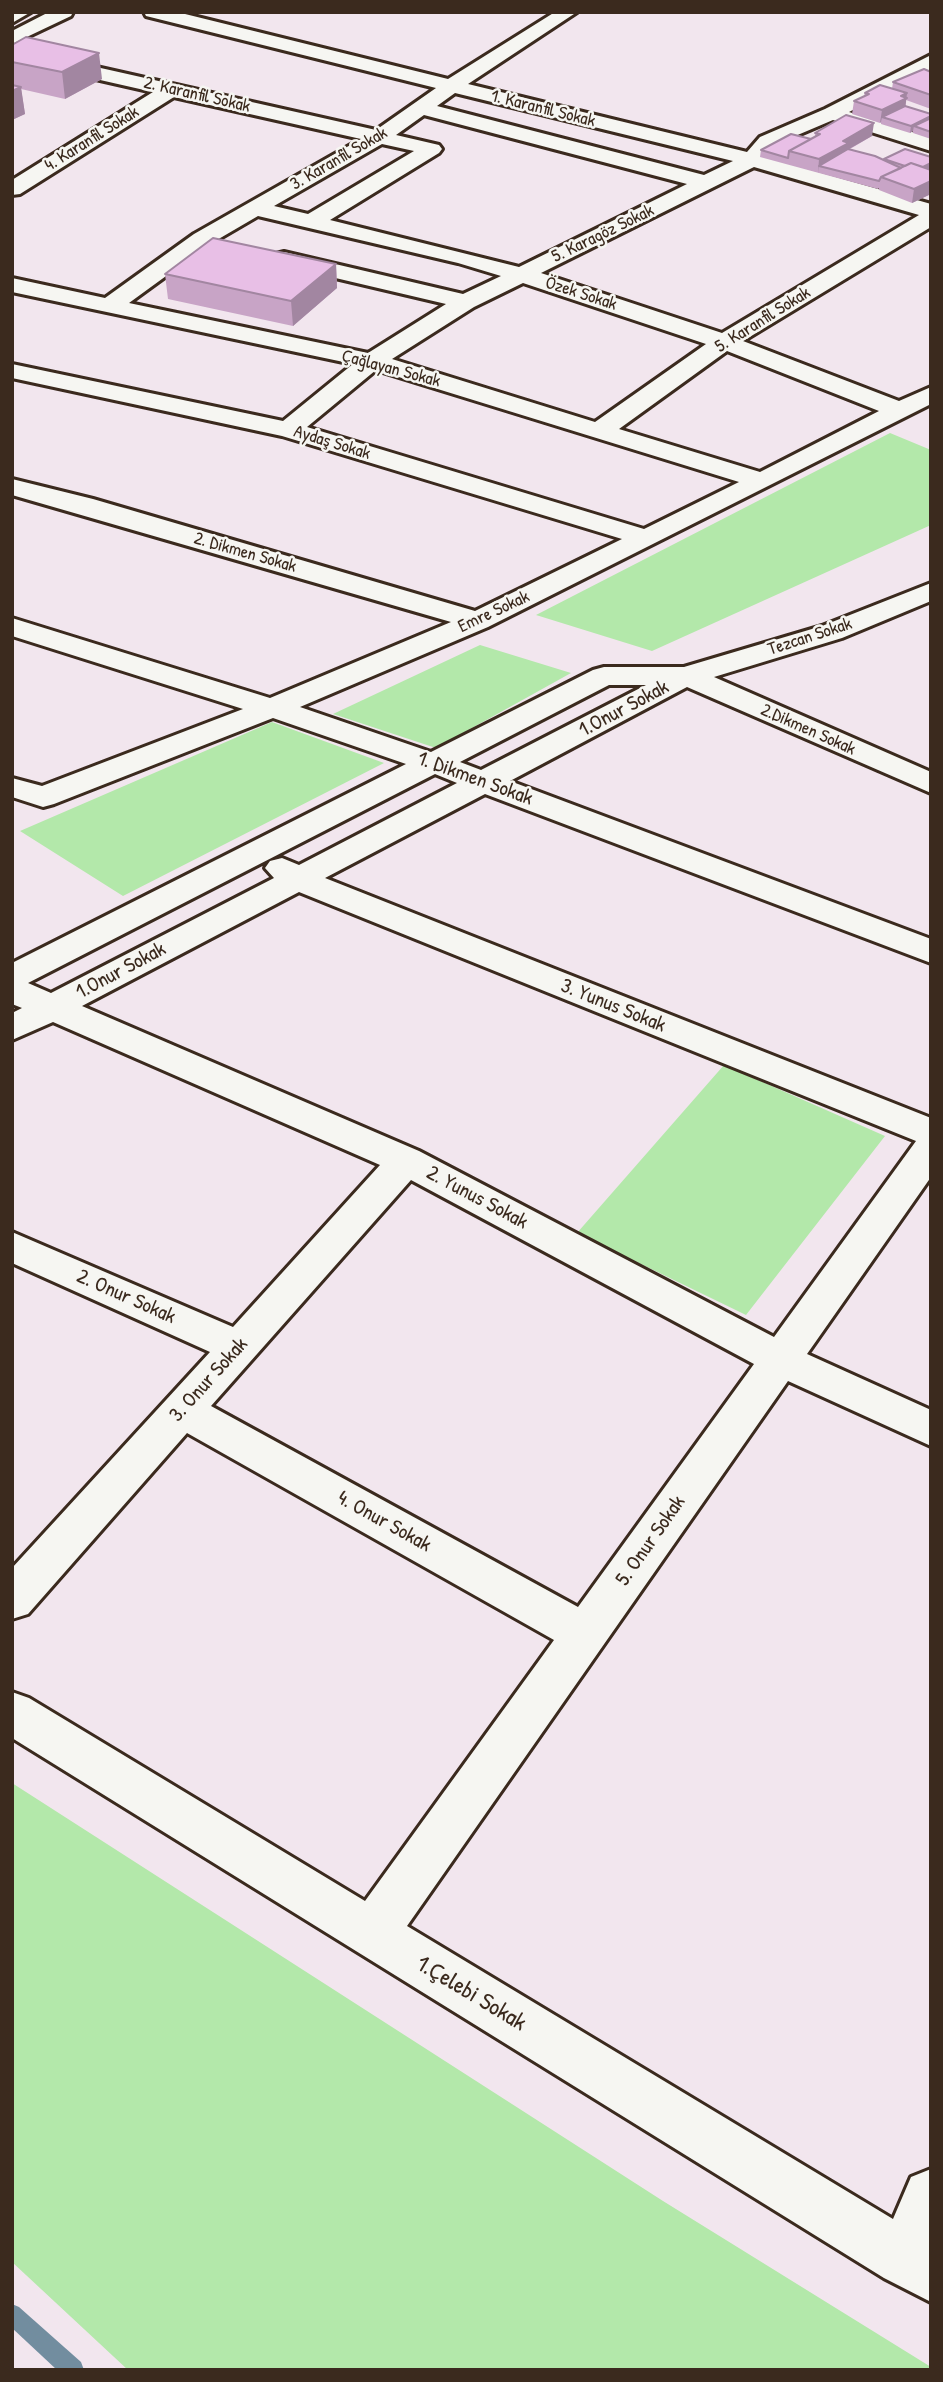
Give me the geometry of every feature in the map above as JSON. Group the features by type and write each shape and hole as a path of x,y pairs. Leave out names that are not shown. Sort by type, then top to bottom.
{"main road":[{"path":"12,18 22,12"},
{"path":"12,38 64,12"},
{"name":"1. Karanfil Sokak","path":"153,12 752,160 931,211"},
{"name":"3. Karanfil Sokak","path":"109,306 202,239 381,136 562,13"},
{"name":"2. Karanfil Sokak","path":"12,54 432,149 311,222"},
{"name":"5. Karagöz Sokak","path":"288,430 372,361 466,302 752,160 766,141 832,113 930,63"},
{"name":"4. Karanfil Sokak","path":"12,189 172,89"},
{"path":"422,108 708,183"},
{"path":"832,113 931,145"},
{"name":"Özek Sokak","path":"253,208 520,274 724,342 900,410"},
{"name":"5. Karanfil Sokak","path":"600,430 724,342 931,217"},
{"path":"202,239 229,245"},
{"path":"268,255 466,302"},
{"name":"Çağlayan Sokak","path":"12,285 372,361 762,481"},
{"name":"Aydaş Sokak","path":"12,371 288,430 646,538"},
{"name":"Emre Sokak","path":"12,787 43,797 272,708 478,621 931,394"},
{"name":"2. Dikmen Sokak","path":"12,487 83,505 478,621"},
{"name":"Tezcan Sokak","path":"686,676 832,632 931,592"},
{"name":"1. Dikmen Sokak","path":"12,627 272,708 434,763 931,952"},
{"name":"1.Onur Sokak","path":"12,977 604,676 686,676"},
{"name":"1.Onur Sokak","path":"12,1028 686,676"},
{"name":"2.Dikmen Sokak","path":"686,676 931,784"},
{"name":"3. Yunus Sokak","path":"261,852 295,878 931,1133"},
{"name":"2. Yunus Sokak","path":"12,990 406,1161 780,1359 931,1430"},
{"name":"5. Onur Sokak","path":"372,1934 931,1148"},
{"name":"3. Onur Sokak","path":"12,1600 406,1161"},
{"name":"2. Onur Sokak","path":"12,1246 239,1348"},
{"name":"4. Onur Sokak","path":"182,1410 585,1634"},
{"name":"1.Çelebi Sokak","path":"12,1713 917,2266"},
{"path":"917,2266 931,2197"}],"green space":[{"path":"890,433 931,450 931,525 652,651 536,615"},
{"path":"480,645 571,673 436,748 333,714"},
{"path":"272,722 384,763 123,896 20,831"},
{"path":"724,1065 885,1136 746,1315 577,1233"},
{"path":"12,1783 663,2201 931,2367 931,2370 128,2370 12,2262"}],"building":[{"path":"26,37 99,53 62,72 12,62 12,45"},
{"path":"924,69 931,72 931,95 893,82"},
{"path":"880,85 907,93 901,96 907,98 882,110 854,101 869,94 865,93"},
{"path":"905,106 931,116 911,126 882,117"},
{"path":"846,115 874,123 843,141 849,143 819,159 789,151 820,134 815,133"},
{"path":"931,118 931,132 914,126"},
{"path":"791,134 811,139 789,151 788,158 761,150"},
{"path":"848,149 875,156 901,168 881,177 879,181 819,166"},
{"path":"905,149 931,157 931,163 923,167 911,163 905,166 884,159"},
{"path":"911,163 931,170 931,181 914,189 881,177"},
{"path":"213,238 336,264 291,301 165,274"}],"waterway":[{"path":"12,2314 73,2370"}]}
